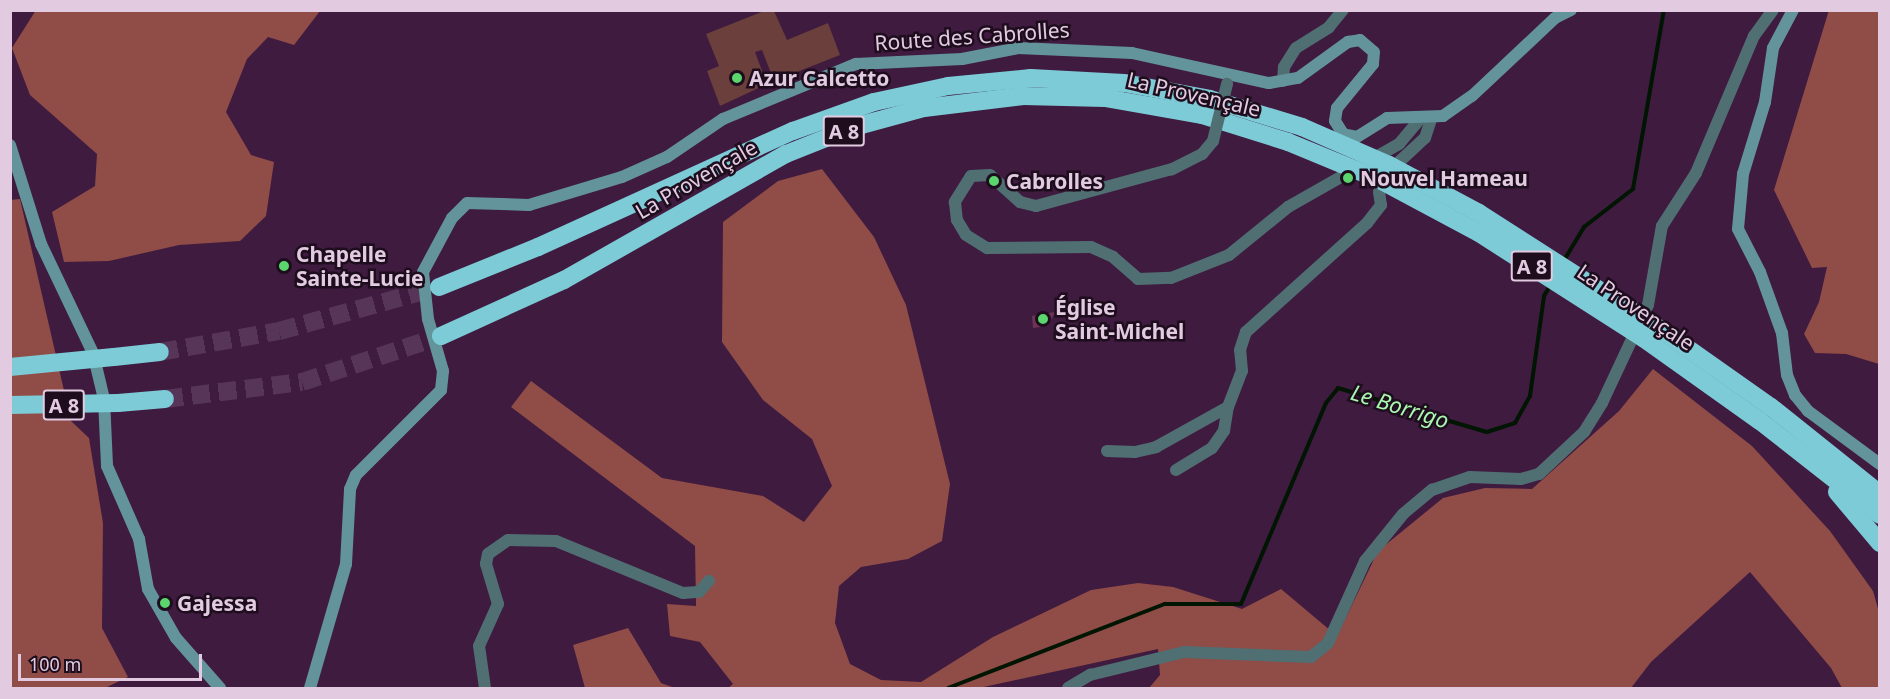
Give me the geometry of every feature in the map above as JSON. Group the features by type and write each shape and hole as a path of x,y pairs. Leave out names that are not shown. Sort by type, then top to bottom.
{"highway":[{"name":"La Provençale","path":"439,287 538,247 793,131 874,102 948,86 1031,78 1124,83 1210,99 1302,128 1389,165 1489,219 1766,414 1785,439 1880,515"},
{"name":"La Provençale","path":"441,336 564,280 786,154 854,127 924,108 1011,97 1105,98 1202,115 1288,142 1380,180 1479,233 1766,414 1804,433 1880,494"},
{"name":"A 8","path":"10,367 160,352"},
{"name":"A 8","path":"10,405 118,403 165,399"},
{"path":"1804,433 1880,482"},
{"path":"1785,439 1880,543"}],"street":[{"path":"1283,81 1284,67 1296,48 1329,27 1343,10"},
{"name":"Route des Cabrolles","path":"310,688 346,564 350,489 356,475 441,390 443,371 428,319 423,272 439,238 463,206 480,201 540,204 622,177 668,157 723,119 856,64 954,59 1018,48 1074,47 1140,55 1228,79 1269,83 1283,81 1315,70 1348,42 1360,40 1371,47 1375,58 1337,108 1338,130 1358,137 1387,118 1426,119 1443,116 1472,96 1526,42 1571,10"},
{"path":"1068,688 1090,675 1184,652 1311,657 1328,643 1365,561 1402,514 1432,490 1470,477 1521,479 1539,474 1584,432 1602,404 1648,305 1662,226 1696,173 1754,36 1773,10"},
{"path":"1793,10 1773,48 1765,102 1743,174 1738,230 1760,272 1782,333 1787,375 1795,395 1808,411 1880,464"},
{"path":"1228,79 1213,141 1202,154 1172,169 1036,206 1020,202 999,179 980,173 960,187 955,202 957,220 966,235 987,248 1091,247 1113,257 1138,279 1171,278 1229,255 1288,207 1399,144 1426,119"},
{"path":"1176,470 1212,448 1224,431 1228,406 1242,370 1240,350 1246,332 1325,264 1381,205 1379,192 1400,161 1425,138 1426,119"},
{"path":"10,145 41,244 93,352 104,399 107,466 139,539 148,589 176,638 220,688"},
{"path":"1107,451 1156,447 1228,406"},
{"path":"485,688 479,646 498,604 486,564 488,554 508,540 556,541 576,547 683,593 699,592 709,581"}],"shaded area":[{"path":"36,10 320,11 294,45 268,37 247,59 226,112 251,155 274,162 266,216 240,241 179,245 109,261 64,262 52,212 95,186 97,154 30,95 12,48"},
{"path":"1829,10 1879,11 1879,364 1846,354 1815,353 1804,334 1819,302 1827,267 1812,268 1774,190"},
{"path":"764,11 774,11 787,40 828,23 840,55 774,81 762,50 755,52 767,84 720,106 707,71 719,66 706,34"},
{"path":"822,169 874,237 906,305 950,484 942,541 908,559 861,567 839,586 835,623 850,664 881,680 921,682 993,637 1091,590 1138,583 1173,587 1242,609 1281,589 1337,636 1378,551 1443,498 1485,488 1532,489 1619,411 1653,369 1752,446 1830,531 1873,591 1879,612 1879,688 1842,688 1831,668 1750,572 1651,662 1631,688 1149,688 1160,675 1158,649 979,688 728,688 733,684 700,642 670,636 667,604 696,606 695,546 511,407 531,381 662,478 763,496 804,522 832,486 812,439 763,400 722,342 723,222 778,181"},
{"path":"20,199 71,421 89,438 103,523 102,628 128,677 105,688 11,688 10,200"},
{"path":"628,628 661,683 675,688 585,688 573,645"}],"building":[{"name":"Église Saint-Michel","path":"1055,312 1048,326 1033,328 1032,316"}],"waterway":[{"name":"Le Borrigo","path":"1563,262 1584,227 1633,189 1664,10"},
{"name":"Le Borrigo","path":"948,688 1165,604 1241,604 1326,403 1338,388 1487,432 1515,423 1530,396 1544,296 1551,284"}],"tunnel":[{"path":"160,352 279,331 439,287"},
{"path":"165,399 302,382 441,336"}],"place":[{"name":"Azur Calcetto","path":"737,78"},
{"name":"Nouvel Hameau","path":"1348,178"},
{"name":"Cabrolles","path":"994,181"},
{"name":"Chapelle Sainte-Lucie","path":"284,266"},
{"name":"Église Saint-Michel","path":"1043,319"},
{"name":"Gajessa","path":"165,603"}]}
